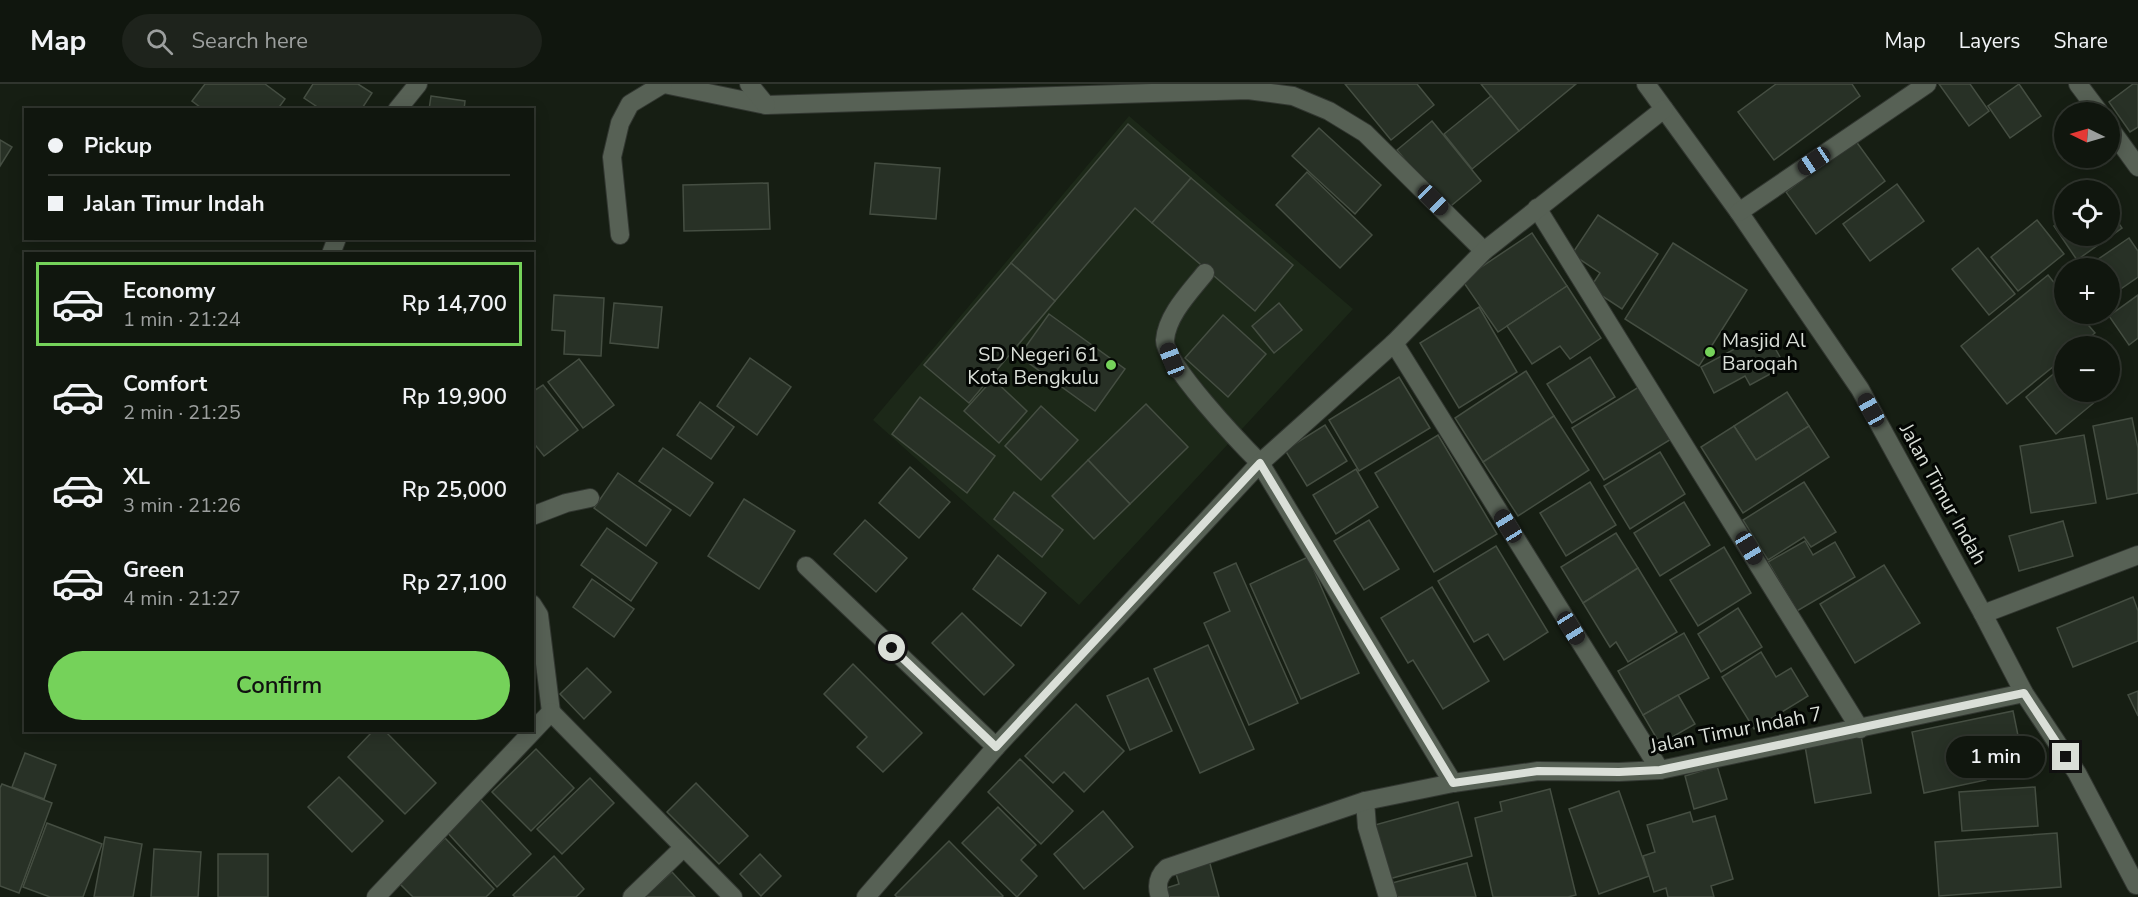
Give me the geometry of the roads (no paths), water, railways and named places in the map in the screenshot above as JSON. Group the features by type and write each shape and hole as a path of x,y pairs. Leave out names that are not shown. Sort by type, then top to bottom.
{"street":[{"path":"399,108 418,84"},
{"path":"620,235 612,157 620,123 630,104 664,84 766,105 1248,90 1293,96 1329,111 1365,133 1484,250"},
{"path":"749,84 766,105"},
{"name":"Jalan Timur Indah","path":"1646,84 1739,212 1860,389 2024,693 2077,773 2133,889"},
{"path":"1739,212 1927,84"},
{"path":"2078,84 2092,102"},
{"path":"866,897 996,747 1260,463 1395,343 1484,250 1664,109"},
{"path":"2120,142 2138,167"},
{"path":"1537,208 1860,729"},
{"path":"1205,273 1171,319 1164,341 1172,360 1234,438 1260,463 1453,783"},
{"path":"1395,343 1660,770"},
{"path":"534,515 566,503 590,498"},
{"path":"1983,614 2138,555"},
{"path":"806,566 996,747"},
{"path":"534,607 539,615 551,712 733,897"},
{"name":"Jalan Timur Indah 7","path":"1160,897 1158,882 1161,873 1167,868 1365,801 1453,783 1538,771 1660,770 2024,693"},
{"path":"534,730 551,712"},
{"path":"376,897 532,732"},
{"path":"1365,801 1367,827 1388,897"},
{"path":"632,897 684,847"}],"place":[{"name":"Masjid Al Baroqah","path":"1710,352"},
{"name":"SD Negeri 61 Kota Bengkulu","path":"1111,365"}]}
